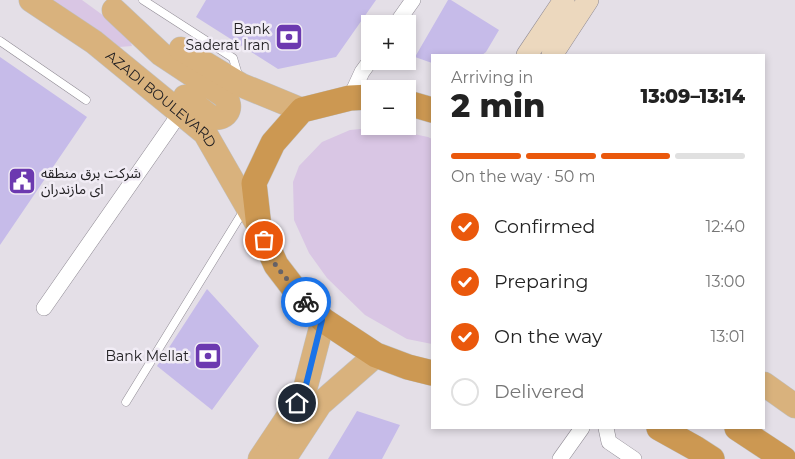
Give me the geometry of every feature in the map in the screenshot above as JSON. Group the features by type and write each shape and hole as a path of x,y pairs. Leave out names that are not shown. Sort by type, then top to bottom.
{"highway":[{"path":"360,98 302,110 273,143 254,183 259,228 276,266 322,320 376,355 408,367 431,373"},
{"path":"416,105 431,110"},
{"path":"661,429 701,454"},
{"path":"681,429 701,454"},
{"path":"739,429 784,459"}],"main road":[{"name":"AZADI BOULEVARD","path":"30,0 94,42 205,133 259,228"},
{"path":"528,54 564,0"},
{"path":"553,54 588,0"},
{"path":"94,42 153,72 209,116 219,118 227,113 229,108 227,98 161,54 106,5"},
{"path":"106,5 241,85 302,110"},
{"path":"260,459 304,393 322,320"},
{"path":"284,459 320,404 376,355"},
{"path":"765,385 795,406"}],"street":[{"path":"402,15 413,0"},
{"path":"360,98 363,70"},
{"path":"44,308 180,112"},
{"path":"560,459 581,429"},
{"path":"606,429 609,442 634,459"}],"lane":[{"path":"143,0 233,58 241,85"},
{"path":"0,41 86,100"},
{"path":"126,402 246,206"}],"shaded area":[{"path":"42,0 82,0 126,32 132,46 119,47"},
{"path":"361,129 361,135 416,134 431,138 431,344 407,339 365,315 327,278 309,253 294,220 293,182 299,166 322,142 350,130"}],"building":[{"name":"Bank Saderat Iran","path":"206,0 376,0 365,15 361,15 361,21 336,57 278,69 196,17"},
{"path":"448,0 451,0 499,30 483,54 431,54 431,63 416,57 416,55"},
{"name":"شرکت برق منطقه ای مازندران","path":"0,57 87,117 0,245"},
{"name":"Bank Mellat","path":"207,289 259,346 212,410 157,366"},
{"path":"357,411 400,425 382,459 328,459"}],"way so far":[{"path":"264,240 276,266 306,302"}],"place":[{"name":"Bank Saderat Iran","path":"289,37"},
{"name":"شرکت برق منطقه ای مازندران","path":"22,181"},
{"name":"Bank Mellat","path":"208,356"}],"route":[{"path":"297,403 304,393 322,320 306,302"}]}
